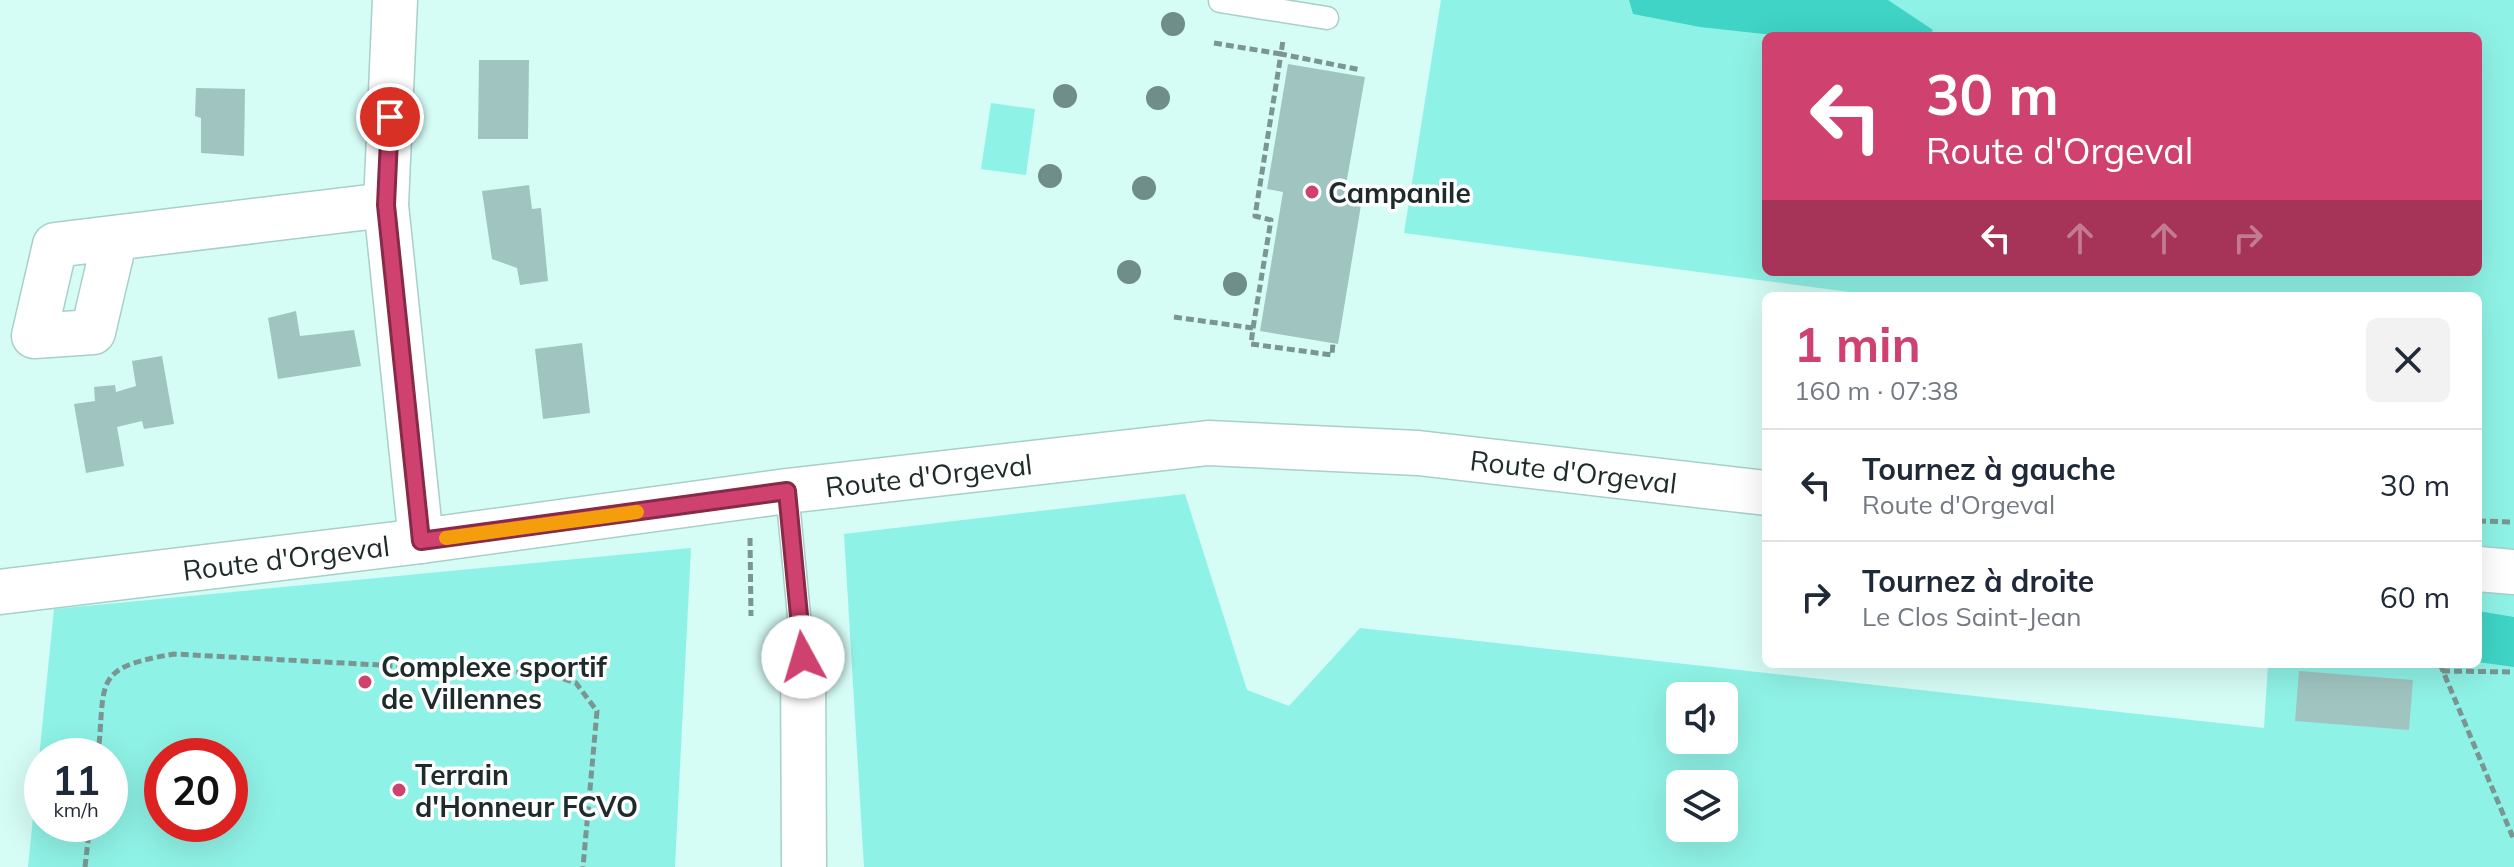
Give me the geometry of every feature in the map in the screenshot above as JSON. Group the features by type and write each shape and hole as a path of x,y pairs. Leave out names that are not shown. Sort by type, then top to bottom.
{"street":[{"path":"395,0 386,205 421,541"},
{"path":"115,238 386,205"},
{"name":"Route d'Orgeval","path":"0,592 421,541 787,491 1208,443 1418,453 1762,493"},
{"path":"2482,569 2514,572"},
{"path":"803,657 804,867"}],"lane":[{"path":"1220,1 1327,18"},
{"path":"787,491 803,657"}],"path":[{"path":"1333,343 1332,355 1251,344 1271,220 1255,216 1281,54 1361,70"},
{"path":"1174,317 1253,328"},
{"path":"2482,521 2514,522"},
{"path":"751,527 751,616"},
{"path":"100,738 106,682 116,669 174,654 548,674 576,683 597,711 583,867"},
{"path":"2441,668 2514,840"},
{"path":"2456,668 2514,672"},
{"path":"85,867 88,842"}],"shaded area":[{"path":"1441,0 2514,0 2514,867 864,867 844,534 1185,494 1247,690 1289,706 1360,628 2264,728 2268,668 2482,668 2482,292 1849,292 1404,233"},
{"path":"1629,0 1888,0 1933,30 1762,34 1700,27 1633,14"},
{"path":"991,103 1035,109 1026,175 981,169"},
{"name":"Complexe sportif de Villennes","path":"691,548 675,867 28,867 31,842 128,842 128,738 41,738 54,609"},
{"path":"2482,612 2514,617 2514,667 2482,663"}],"building":[{"path":"479,60 529,60 528,139 478,139"},
{"path":"1288,64 1365,77 1343,202 1361,205 1338,344 1260,331 1283,192 1267,189"},
{"path":"196,88 245,89 244,156 201,153 201,118 195,116"},
{"path":"529,185 532,209 541,208 548,281 520,285 517,268 492,259 482,191"},
{"path":"296,311 300,336 354,330 361,366 278,379 268,318"},
{"path":"582,343 590,413 543,419 535,349"},
{"path":"162,356 174,424 144,429 142,421 117,427 124,466 86,473 74,404 95,401 94,387 115,385 116,392 136,386 132,361"},
{"path":"2299,671 2413,680 2409,730 2295,721"}],"slow traffic":[{"path":"446,538 637,512"}],"place":[{"name":"Campanile","path":"1312,192"},
{"name":"Complexe sportif de Villennes","path":"365,682"},
{"name":"Terrain d'Honneur FCVO","path":"399,790"}],"route":[{"path":"390,117 386,205 414,471 414,498 421,541 787,491 803,657"}]}
